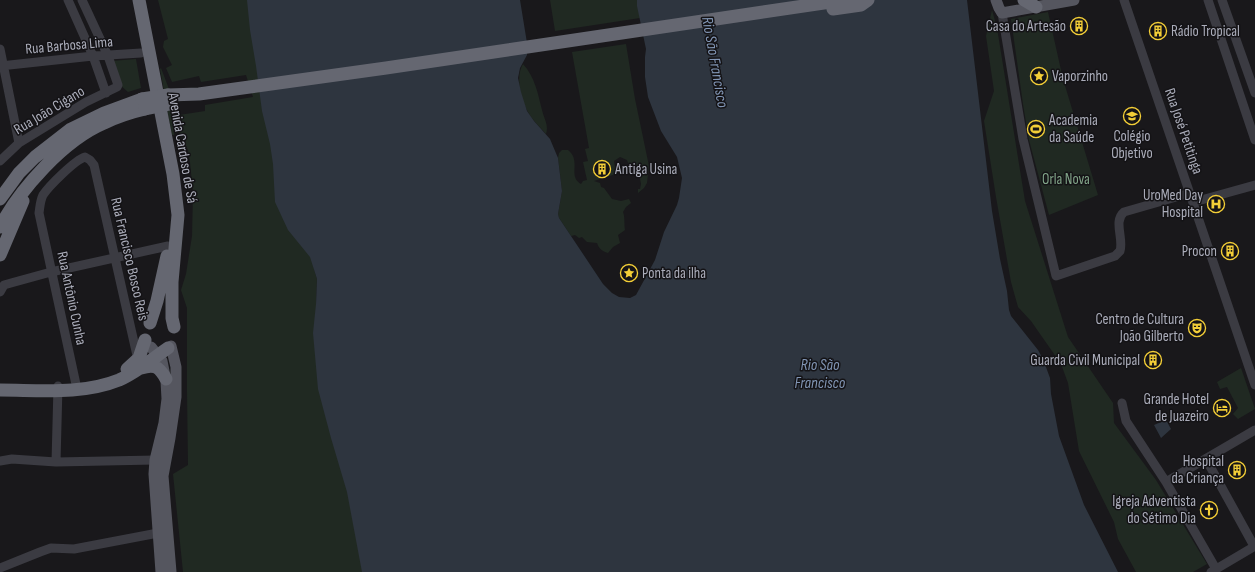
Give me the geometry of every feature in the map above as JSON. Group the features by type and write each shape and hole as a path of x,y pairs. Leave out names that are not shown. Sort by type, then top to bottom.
{"highway":[{"name":"Avenida Cardoso de Sá","path":"129,0 166,177 169,215 168,246 161,283 150,323"},
{"name":"Avenida Cardoso de Sá","path":"139,0 173,174 178,215 172,282 172,318 174,328"},
{"path":"778,9 792,1 799,0"},
{"path":"0,189 35,157 71,129 104,113 144,104 184,101 199,94 394,67 844,0"},
{"path":"778,9 792,15 861,5 868,0"},
{"path":"0,228 19,195 39,173 64,150 86,133 144,104"},
{"path":"0,199 19,173"},
{"path":"0,255 25,198 39,173"},
{"path":"139,364 141,355 159,347 176,337 174,328 168,320 154,320 145,330 159,347"},
{"path":"0,390 58,388 104,384 118,380 159,347"},
{"path":"139,364 157,368 166,379"},
{"path":"0,385 58,388"}],"main road":[{"path":"996,0 998,8 1004,12 1030,4 1074,0"},
{"path":"159,347 164,364 167,399 164,423 154,460 154,483 161,572"},
{"path":"159,347 176,368 176,396 170,438 162,476 171,572"}],"street":[{"path":"68,0 93,56 106,92"},
{"path":"82,0 108,56"},
{"name":"Rua José Petitinga","path":"1124,0 1255,385"},
{"path":"1208,0 1255,140"},
{"path":"1222,0 1255,93"},
{"path":"1004,12 1023,139 1056,276 1115,256 1120,251 1122,241 1119,221 1124,212 1255,184"},
{"path":"0,50 2,66 19,143"},
{"name":"Rua Barbosa Lima","path":"2,66 93,56 141,53"},
{"name":"Rua João Cigano","path":"0,161 19,143 86,102 117,87 118,84 108,56"},
{"name":"Rua Francisco Bosco Reis","path":"39,213 40,203 48,188 78,160 86,157 90,160 94,165 139,364"},
{"name":"Rua Antônio Cunha","path":"39,213 76,386"},
{"path":"0,292 6,285 51,272 168,246"},
{"path":"1246,358 1255,354"},
{"path":"56,462 58,388"},
{"path":"1122,403 1126,421 1166,482 1213,571 1255,546 1206,459"},
{"path":"1166,482 1255,430"},
{"path":"0,461 12,459 56,462 154,460"},
{"path":"0,568 51,548 74,549 158,533"}],"green space":[{"path":"158,0 289,0 314,269 317,279 316,304 378,572 183,572 173,474 188,465 187,308 181,290 186,274 192,236 193,193 188,150 179,132 179,115 205,111 205,105 253,97 246,75 201,82 199,76 172,82 166,68 172,65 163,47 164,41 168,39"},
{"path":"550,0 637,0 640,18 555,31"},
{"path":"992,10 997,28 1025,201 1068,337 1113,403 1114,423 1156,480 1207,564 1193,572 1136,572 1118,539 1114,522 1079,451 1068,383 1061,364 1031,321 1018,307 1011,282 984,121 994,91 986,36"},
{"name":"Orla Nova","path":"1048,12 1063,79 1098,195 1049,215 1029,140 1011,19"},
{"path":"626,44 635,99 649,166 647,183 638,193 638,189 640,189 641,184 639,173 636,169 629,166 627,160 620,157 614,161 616,174 594,181 600,183 601,187 604,188 612,199 621,201 629,199 631,203 623,212 625,230 618,235 620,243 613,247 608,253 601,250 597,243 587,242 582,237 579,238 575,235 571,236 559,218 558,214 562,191 558,158 559,153 562,150 568,150 574,159 574,173 577,181 581,184 583,181 587,180 583,162 588,161 585,149 589,148 572,52"},
{"path":"136,59 141,88 128,92 120,85 112,61"},
{"path":"523,64 536,86 547,125 546,134 534,121 523,101 519,75"},
{"path":"161,68 169,89 164,91 160,69"},
{"path":"173,109 175,130 174,135 172,135 167,110"},
{"path":"1241,368 1255,409 1238,419 1233,414 1238,408 1227,387 1220,389 1217,382"}],"water":[{"name":"Rio São Francisco","path":"247,0 520,0 527,43 527,55 520,68 518,78 527,111 550,139 558,158 562,191 558,214 559,218 603,284 612,293 619,297 630,298 636,295 655,260 664,232 677,205 682,178 677,157 661,131 648,97 645,77 646,49 637,0 967,0 992,211 1007,291 1009,310 1011,316 1038,350 1043,359 1050,378 1051,394 1059,436 1084,505 1118,572 362,572 347,492 318,389 313,333 317,279 310,257 288,230 275,202 273,164 262,111"},
{"path":"1166,420 1171,429 1161,438 1154,425"}],"place":[{"name":"Casa do Artesão","path":"1079,26"},
{"name":"Rádio Tropical","path":"1158,31"},
{"name":"Vaporzinho","path":"1039,76"},
{"name":"Colégio Objetivo","path":"1132,116"},
{"name":"Academia da Saúde","path":"1036,129"},
{"name":"Antiga Usina","path":"602,169"},
{"name":"UroMed Day Hospital","path":"1216,204"},
{"name":"Procon","path":"1230,251"},
{"name":"Ponta da ilha","path":"629,273"},
{"name":"Centro de Cultura João Gilberto","path":"1197,328"},
{"name":"Guarda Civil Municipal","path":"1153,360"},
{"name":"Grande Hotel de Juazeiro","path":"1222,408"},
{"name":"Hospital da Criança","path":"1237,470"},
{"name":"Igreja Adventista do Sétimo Dia","path":"1209,510"}]}
